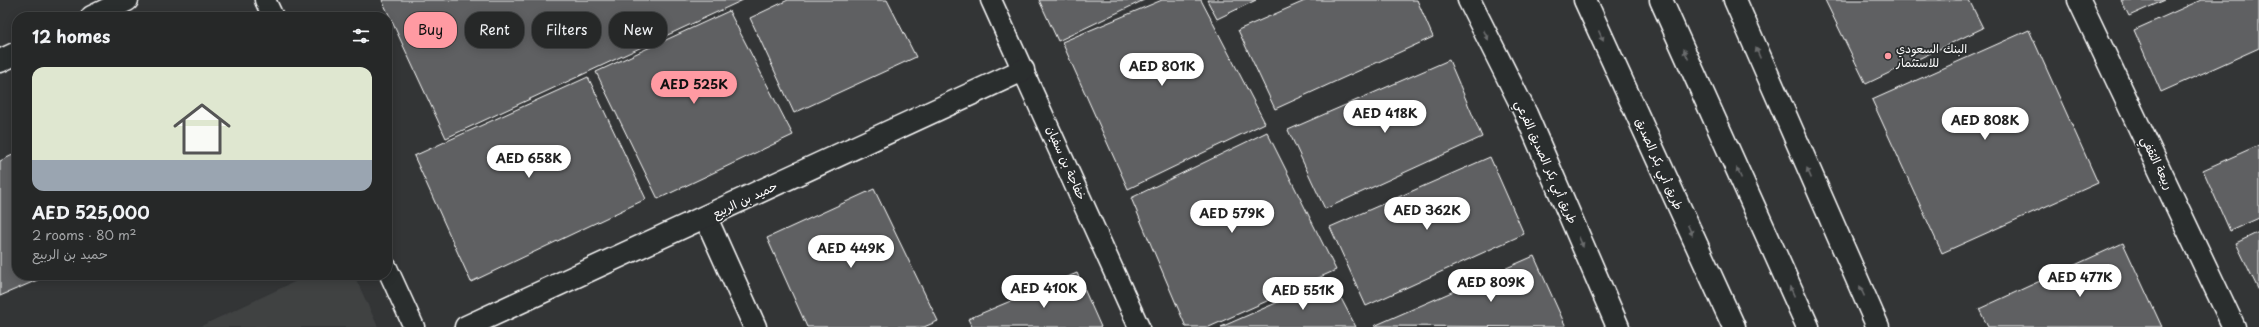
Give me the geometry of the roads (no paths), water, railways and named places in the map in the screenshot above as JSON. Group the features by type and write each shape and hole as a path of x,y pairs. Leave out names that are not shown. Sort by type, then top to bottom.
{"street":[{"path":"102,12 127,0"},
{"name":"طريق أبي بكر الصديق الفرعي","path":"1469,0 1526,114 1618,327"},
{"name":"طريق أبي بكر الصديق","path":"1585,0 1734,327"},
{"path":"1661,0 1808,327"},
{"path":"1735,0 1878,327"},
{"name":"ربيعة الثقفي","path":"2079,0 2234,327"},
{"path":"0,61 12,55"},
{"name":"حميد بن الربيع","path":"466,327 706,218 1023,70"},
{"path":"706,218 755,327"}],"lane":[{"path":"265,0 271,12"},
{"name":"خفاجة بن سفيان","path":"991,0 1139,327"},
{"path":"392,279 414,327"}],"place":[{"name":"البنك السعودي للاستثمار","path":"1888,56"}]}
